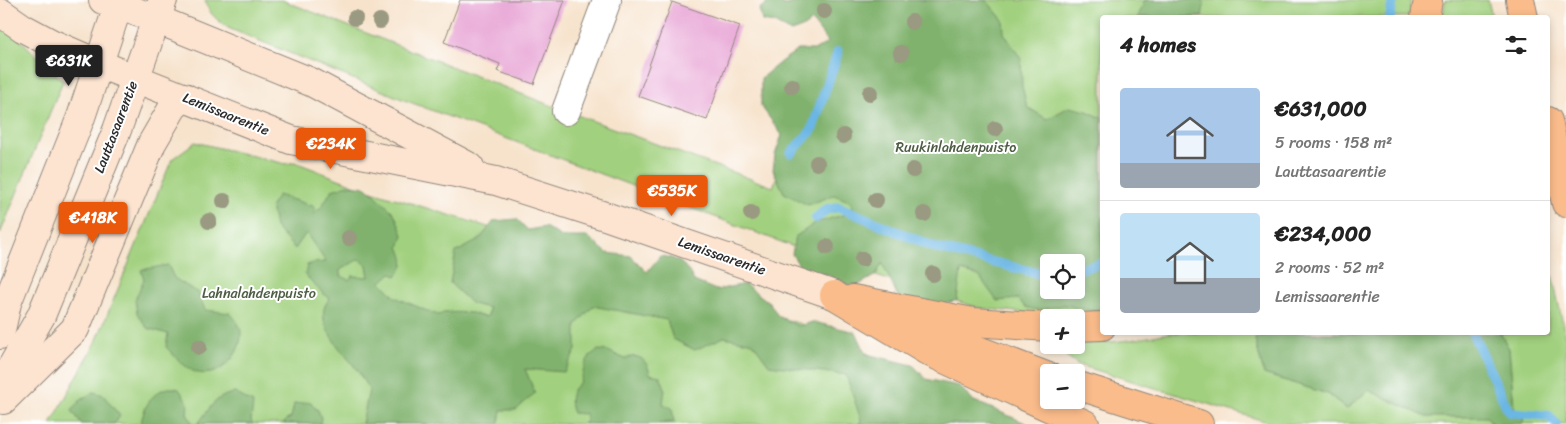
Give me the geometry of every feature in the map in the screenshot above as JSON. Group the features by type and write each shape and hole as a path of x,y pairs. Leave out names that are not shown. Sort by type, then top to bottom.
{"highway":[{"path":"1426,15 1428,0"},
{"path":"1520,0 1523,15"},
{"path":"1550,131 1566,203"},
{"path":"834,295 973,322 1040,326"},
{"path":"834,295 1040,373"},
{"path":"834,295 929,352 1085,424"},
{"path":"1085,327 1100,326"},
{"path":"1085,388 1199,424"}],"main road":[{"name":"Lemissaarentie","path":"114,2 160,10 311,82 496,180"},
{"path":"0,335 7,303 82,117 114,2"},
{"name":"Lauttasaarentie","path":"0,387 41,316 117,130 160,10"},
{"name":"Lemissaarentie","path":"0,12 51,44 291,140 496,180 834,295"},
{"path":"0,403 74,329 152,143 173,107 184,97"}],"street":[{"path":"566,111 607,0"}],"green space":[{"name":"Ruukinlahdenpuisto","path":"205,0 282,0 547,104 773,187 844,0 1411,0 1409,15 1100,15 1100,317 1085,316 1085,309 1040,309 1040,314 979,308 850,268 407,101 228,28 208,9"},
{"path":"772,0 783,5 800,2 800,0 986,0 1003,20 1004,33 1021,59 1022,86 1027,107 1047,119 1069,107 1087,111 1100,117 1100,309 1093,311 1064,305 1037,310 1025,307 1018,299 997,301 979,276 961,271 957,300 931,308 901,303 882,263 876,275 855,287 842,283 826,274 819,275 802,270 792,254 795,237 815,223 854,212 851,202 834,195 808,205 784,193 773,170 775,155 782,135 761,106 761,78 798,50 816,50 828,42 812,21 802,28 791,32 774,23 762,21 759,9"},
{"path":"1145,0 1202,0 1204,4 1202,15 1139,15"},
{"path":"1445,0 1488,0 1492,15 1443,15"},
{"path":"0,24 6,26 63,81 0,234"},
{"name":"Lahnalahdenpuisto","path":"195,142 286,164 295,162 359,187 817,329 912,375 974,424 51,424 96,342 172,159"},
{"path":"348,185 367,187 394,213 403,235 399,247 404,262 402,269 396,276 391,273 381,282 395,297 432,313 439,315 446,312 472,313 484,317 488,316 489,308 472,304 450,283 456,252 479,240 494,221 517,219 528,230 545,227 562,237 588,237 607,253 631,256 647,272 660,256 673,258 685,267 694,281 716,290 745,284 770,303 778,316 798,326 813,322 856,332 866,354 913,365 926,379 959,386 972,400 1028,424 859,424 861,420 846,375 769,365 753,343 724,337 695,350 673,339 667,320 593,306 576,325 576,350 564,372 525,369 535,393 516,410 501,410 499,424 362,424 369,390 356,369 335,343 325,325 323,316 330,298 305,275 307,265 326,262 306,233 295,249 275,227 271,206 278,195 316,207 313,215 322,206 332,190","holes":["359,259 367,265 369,277 352,276 349,280 340,275 340,270"]},
{"path":"168,265 174,278 198,293 205,310 230,313 240,327 241,333 238,349 228,363 215,372 207,374 194,372 185,366 166,347 168,334 147,328 137,313 135,300 144,279 141,270"},
{"path":"1550,266 1566,337 1566,424 1521,424 1524,421 1514,408 1509,349 1501,335 1550,335"},
{"path":"1158,335 1265,335 1255,339 1264,374 1328,394 1347,409 1368,390 1488,417 1493,424 1274,424 1085,367 1085,364 1078,364 1066,356 1066,354 1085,354 1085,343 1123,341"},
{"path":"1265,335 1501,335 1509,349 1514,408 1524,421 1521,424 1493,424 1487,417 1426,417 1368,390 1347,409 1328,394 1264,374 1255,339"},
{"path":"599,350 608,351 625,359 639,357 647,365 650,374 660,376 665,388 663,404 672,408 674,422 655,424 583,424 586,421 586,414 573,413 571,395 581,380 588,359 594,352"},
{"path":"163,389 179,389 188,403 187,414 193,424 141,424 143,414 150,400"},
{"path":"94,392 103,395 120,416 114,424 82,424 72,411 81,399"},
{"path":"235,393 253,403 251,421 253,424 198,424 218,400 228,394"},
{"path":"311,402 318,410 321,418 320,424 284,424 286,420 291,418 294,404"}],"building":[{"path":"460,0 565,0 534,84 497,71 500,64 444,42"},
{"path":"672,2 740,26 707,120 638,96"}],"waterway":[{"path":"1390,15 1393,0"},
{"path":"791,153 812,130 838,52"},
{"path":"816,218 827,209 839,207 936,248 1040,274"},
{"path":"1085,268 1100,264"},
{"path":"1473,335 1509,412 1549,416 1556,424"}]}
